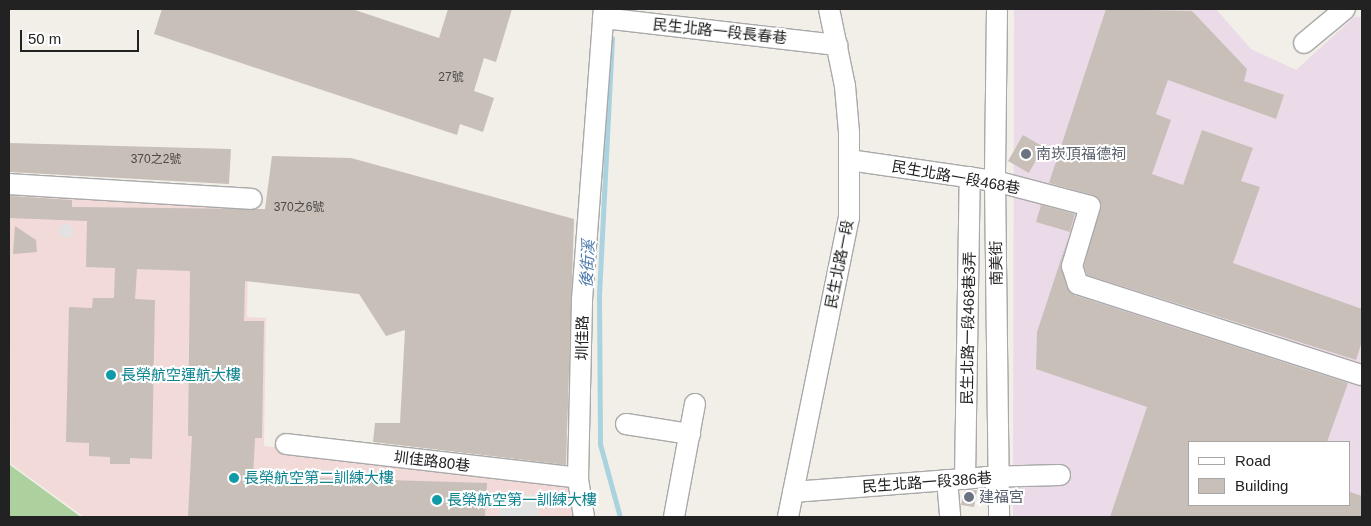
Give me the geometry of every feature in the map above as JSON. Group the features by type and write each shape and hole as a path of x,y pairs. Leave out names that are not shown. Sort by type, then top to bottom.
{"street":[{"name":"民生北路一段","path":"788,517 849,218 849,160 845,86 829,9"},
{"name":"南美街","path":"997,9 995,181 998,517"},
{"path":"1304,43 1345,9"},
{"name":"民生北路一段長春巷","path":"609,16 837,45"},
{"name":"圳佳路","path":"584,517 578,478 584,281 609,16"},
{"name":"民生北路一段468巷","path":"849,160 995,181 1090,206 1072,266 1078,284 1362,375"},
{"name":"民生北路一段468巷3弄","path":"950,517 956,479 970,177"},
{"path":"9,184 252,199"},
{"path":"674,517 695,404"},
{"path":"626,424 690,434"},
{"name":"圳佳路80巷","path":"286,444 578,478"},
{"name":"民生北路一段386巷","path":"793,492 956,479 1060,475"}],"shaded area":[{"path":"1014,9 1216,9 1251,49 1296,70 1354,17 1362,17 1362,517 1013,517"},
{"path":"9,194 249,204 247,317 266,318 264,446 578,483 583,517 84,517 11,464"},
{"path":"63,224 69,224 73,231 69,238 63,238 59,234 59,228"},
{"path":"501,494 538,495 538,515 572,517 499,517"}],"green space":[{"path":"9,438 10,465 81,517 9,517"}],"building":[{"path":"162,9 352,9 439,38 448,9 512,9 496,62 484,58 474,91 494,98 483,132 460,124 457,135 154,34"},
{"path":"1106,9 1192,11 1247,69 1244,81 1284,95 1276,119 1168,80 1156,114 1171,120 1152,174 1183,185 1202,130 1253,148 1241,181 1260,187 1233,263 1362,309 1362,341 1356,360 1087,275 1084,266 1101,203 1093,195 1049,183"},
{"name":"南崁頂福德祠","path":"1023,135 1044,147 1029,173 1008,161"},
{"path":"9,143 231,149 229,184 9,172"},
{"path":"272,156 351,158 574,219 566,465 373,442 375,423 400,423 405,330 386,336 359,294 245,281 244,321 264,321 262,438 255,438 253,476 487,483 485,517 188,517 192,436 188,436 190,271 137,269 135,299 155,300 152,459 130,458 130,464 110,464 110,457 89,456 89,443 66,442 69,307 92,308 93,298 114,298 115,268 86,267 87,221 9,218 10,196 72,200 72,207 265,209"},
{"path":"1041,205 1075,214 1070,232 1036,222"},
{"path":"15,226 36,240 37,252 13,254"},
{"path":"1069,235 1061,263 1067,288 1074,295 1348,383 1327,441 1188,441 1188,506 1351,506 1351,492 1362,496 1362,517 1110,517 1147,407 1036,369 1037,332"},
{"name":"建福宮","path":"977,490 974,507 961,505 964,491"}],"waterway":[{"name":"後街溪","path":"612,38 599,295 600,444 620,517"}],"place":[{"name":"南崁頂福德祠","path":"1026,154"},
{"name":"長榮航空運航大樓","path":"111,375"},
{"name":"長榮航空第二訓練大樓","path":"234,478"},
{"name":"建福宮","path":"969,497"},
{"name":"長榮航空第一訓練大樓","path":"437,500"}]}
